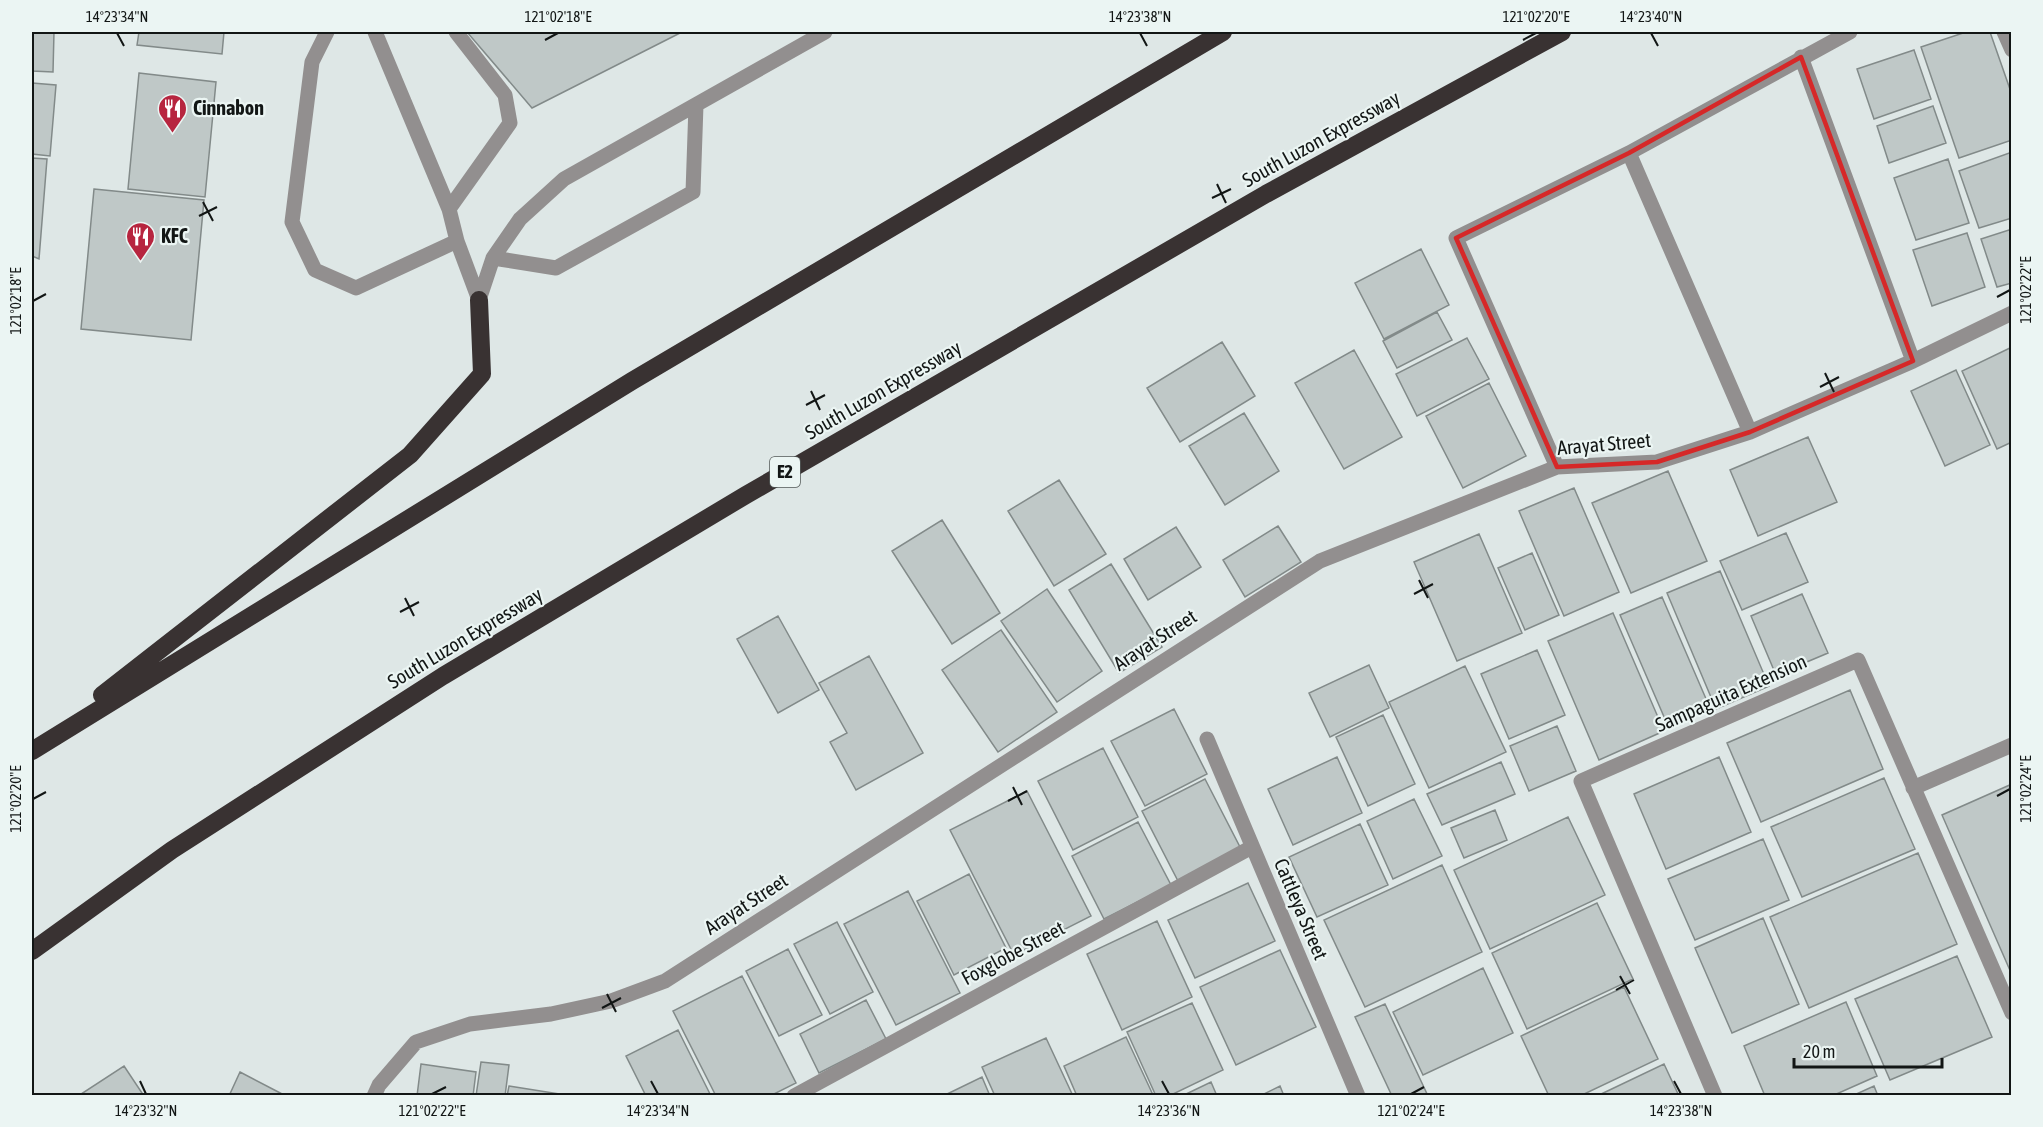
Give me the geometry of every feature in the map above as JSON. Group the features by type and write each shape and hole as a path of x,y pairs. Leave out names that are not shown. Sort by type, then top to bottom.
{"highway":[{"path":"32,750 632,381 1222,32"},
{"name":"South Luzon Expressway","path":"32,951 172,850 443,676 756,489 1256,200 1562,32"},
{"path":"32,750 410,455 482,374 479,300"}],"street":[{"path":"327,32 312,62 292,222 315,270 356,288 457,241"},
{"path":"375,32 449,208 457,241 479,300"},
{"path":"449,208 510,123 505,95 456,32"},
{"path":"479,300 493,258 520,219 564,179 825,32"},
{"path":"1557,467 1456,238 1629,153 1850,32"},
{"path":"2004,32 2012,50"},
{"path":"1801,57 1913,361"},
{"path":"493,258 556,268 693,192 696,105"},
{"path":"1629,153 1750,432"},
{"name":"Arayat Street","path":"374,1095 379,1085 416,1042 470,1024 551,1014 611,1001 665,981 1320,561 1557,467 1657,462 1750,432 1913,361 2012,313"},
{"name":"Sampaguita Extension","path":"1715,1095 1581,781 1858,660 2012,1013"},
{"name":"Cattleya Street","path":"1207,738 1358,1095"},
{"path":"1913,788 2012,745"},
{"name":"Foxglobe Street","path":"794,1095 1252,847"}],"highlighted area":[{"path":"1801,57 1913,361 1750,432 1657,462 1557,467 1456,238 1629,153"}],"building":[{"path":"32,32 54,32 53,72 32,71"},
{"path":"139,32 224,32 222,54 137,45"},
{"path":"467,32 682,32 532,108"},
{"path":"1966,32 1990,32 2012,95 2012,140 1959,158 1921,47"},
{"path":"1914,50 1931,99 1874,119 1857,69"},
{"path":"139,73 216,82 205,197 128,189"},
{"path":"32,83 56,85 50,156 32,154"},
{"path":"1933,106 1946,143 1889,163 1877,126"},
{"path":"2012,152 2012,218 1979,228 1959,171"},
{"path":"32,158 47,159 39,259 32,256"},
{"path":"1948,159 1969,223 1916,240 1894,178"},
{"path":"94,189 204,200 191,340 81,329"},
{"path":"2012,229 2012,283 1997,287 1981,239"},
{"path":"1967,233 1985,287 1932,306 1913,250"},
{"path":"1421,249 1449,305 1384,339 1355,283"},
{"path":"1437,312 1452,340 1397,368 1383,341"},
{"path":"1467,338 1489,379 1417,416 1396,374"},
{"path":"1222,342 1255,396 1180,442 1147,388"},
{"path":"2012,347 2012,442 1997,449 1962,371"},
{"path":"1354,350 1402,437 1344,469 1295,383"},
{"path":"1956,370 1990,445 1945,466 1911,391"},
{"path":"1489,383 1526,456 1463,488 1426,416"},
{"path":"1244,413 1279,471 1225,505 1189,446"},
{"path":"1808,437 1837,502 1758,536 1730,470"},
{"path":"1668,471 1707,561 1631,593 1592,503"},
{"path":"1059,480 1106,554 1054,586 1008,511"},
{"path":"1574,488 1619,592 1564,616 1519,511"},
{"path":"942,520 1000,613 952,644 892,551"},
{"path":"1278,526 1301,562 1245,597 1223,560"},
{"path":"1176,527 1201,567 1148,600 1124,559"},
{"path":"1786,533 1808,582 1742,610 1720,561"},
{"path":"1479,534 1522,633 1457,661 1414,562"},
{"path":"1532,553 1559,615 1525,630 1498,568"},
{"path":"1111,564 1162,647 1119,673 1069,590"},
{"path":"1720,571 1769,686 1716,709 1667,593"},
{"path":"1047,589 1102,671 1057,702 1001,621"},
{"path":"1802,594 1828,653 1776,675 1751,616"},
{"path":"1662,597 1710,708 1668,726 1620,615"},
{"path":"1613,613 1664,731 1599,760 1548,641"},
{"path":"778,616 819,690 778,713 737,639"},
{"path":"1001,630 1057,712 998,752 942,670"},
{"path":"1537,650 1565,715 1509,739 1481,674"},
{"path":"869,656 923,753 856,790 830,742 847,733 819,683"},
{"path":"1369,665 1389,708 1330,737 1309,693"},
{"path":"1465,666 1506,752 1429,788 1389,702"},
{"path":"1850,690 1883,769 1761,822 1727,743"},
{"path":"1174,709 1207,774 1145,806 1111,741"},
{"path":"1383,715 1415,784 1368,806 1336,737"},
{"path":"1557,726 1576,771 1529,791 1510,746"},
{"path":"1103,748 1138,817 1073,850 1038,781"},
{"path":"1337,757 1362,813 1293,845 1268,789"},
{"path":"1719,757 1751,832 1666,869 1634,794"},
{"path":"1501,762 1515,794 1442,825 1427,794"},
{"path":"1884,778 1915,849 1802,897 1771,827"},
{"path":"1205,779 1241,849 1178,881 1142,811"},
{"path":"2012,784 2012,975 1942,815"},
{"path":"1027,791 1091,916 1014,955 950,830"},
{"path":"1414,799 1442,856 1393,879 1367,821"},
{"path":"1495,810 1507,840 1464,858 1451,828"},
{"path":"1568,817 1605,895 1490,949 1454,870"},
{"path":"1138,822 1171,885 1104,919 1072,856"},
{"path":"1360,824 1388,885 1317,917 1289,857"},
{"path":"1763,839 1789,900 1695,940 1668,879"},
{"path":"1918,853 1957,944 1809,1008 1770,917"},
{"path":"1442,865 1482,952 1365,1007 1324,920"},
{"path":"969,874 1006,948 954,975 917,901"},
{"path":"1248,883 1275,941 1195,978 1168,920"},
{"path":"908,891 960,993 896,1025 844,924"},
{"path":"1597,903 1633,979 1527,1029 1492,953"},
{"path":"1763,918 1799,1004 1732,1033 1695,948"},
{"path":"1157,921 1192,997 1122,1030 1087,954"},
{"path":"837,922 873,992 830,1014 794,944"},
{"path":"788,949 822,1015 779,1036 746,971"},
{"path":"1280,950 1316,1027 1236,1065 1200,987"},
{"path":"1957,956 1992,1037 1890,1080 1855,999"},
{"path":"1483,968 1513,1033 1423,1075 1393,1012"},
{"path":"742,976 796,1083 770,1096 716,1096 673,1011"},
{"path":"1624,987 1658,1059 1580,1096 1549,1096 1521,1036"},
{"path":"866,1000 886,1039 819,1073 800,1034"},
{"path":"1846,1002 1877,1076 1832,1096 1765,1096 1744,1046"},
{"path":"1192,1003 1223,1070 1169,1096 1156,1096 1127,1032"},
{"path":"1385,1004 1428,1096 1392,1096 1355,1017"},
{"path":"678,1030 711,1096 646,1096 626,1056"},
{"path":"1126,1037 1153,1095 1077,1096 1064,1066"},
{"path":"1046,1038 1073,1096 995,1096 982,1067"},
{"path":"481,1062 509,1065 505,1096 476,1096"},
{"path":"421,1064 476,1072 473,1096 417,1096"},
{"path":"1664,1064 1679,1096 1597,1096"},
{"path":"124,1066 144,1096 78,1096"},
{"path":"240,1072 286,1096 229,1096"},
{"path":"982,1077 990,1096 943,1096"},
{"path":"1211,1082 1217,1096 1182,1096"},
{"path":"509,1086 572,1096 507,1096"},
{"path":"1280,1086 1284,1096 1260,1096"},
{"path":"1874,1086 1878,1096 1852,1096"}],"place":[{"name":"Cinnabon","path":"172,134"},
{"name":"KFC","path":"140,262"}]}
